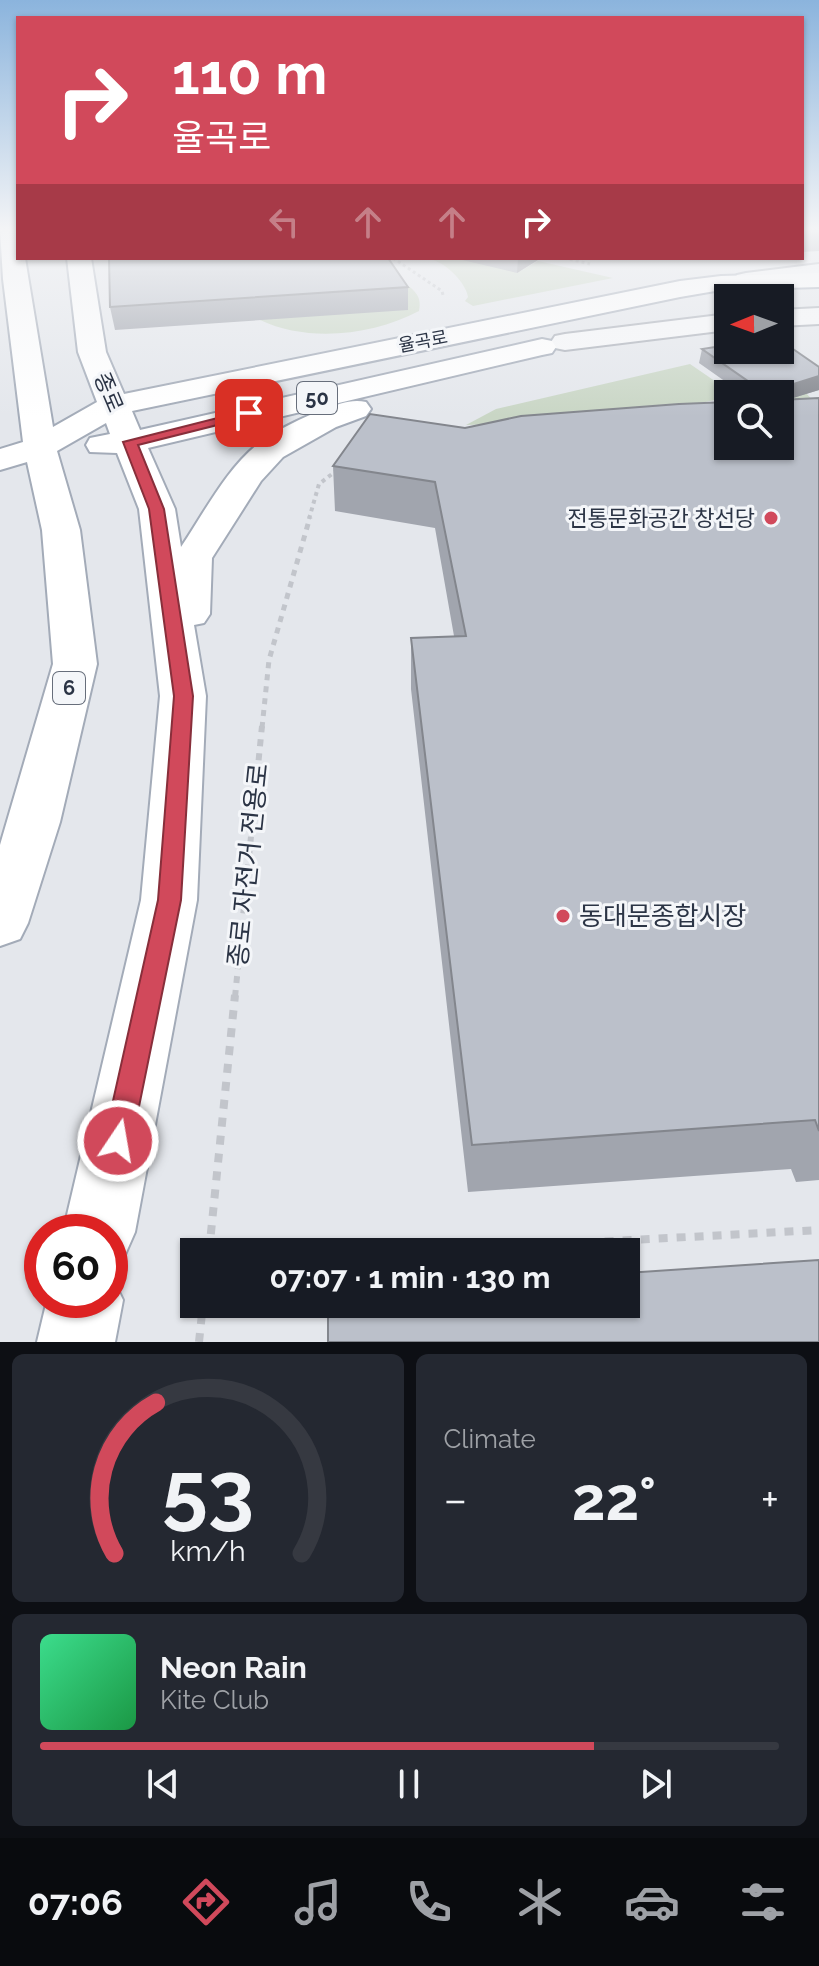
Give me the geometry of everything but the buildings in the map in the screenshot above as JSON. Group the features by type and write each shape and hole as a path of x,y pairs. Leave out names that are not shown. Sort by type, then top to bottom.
{"main road":[{"name":"6","path":"0,923 34,822 75,664 61,530 20,454 5,291"},
{"name":"종로","path":"83,291 90,341 157,509 183,696 169,900 103,1214"},
{"name":"율곡로","path":"20,454 130,442 290,404 674,291"},
{"path":"794,307 819,306"},
{"name":"율곡로","path":"20,454 115,405 265,373 498,342 565,342 658,322 714,314"},
{"path":"90,341 134,367 208,370 498,342"},
{"path":"183,696 193,558 248,475 271,450 325,420 498,342"},
{"path":"265,373 290,404"},
{"path":"76,1342 81,1318"}],"street":[{"path":"794,317 819,316"},
{"path":"565,342 714,324"}],"path":[{"path":"441,291 445,306"},
{"name":"종로 자전거 전용로","path":"210,1238 269,660 319,484 338,470"},
{"path":"640,1240 819,1230"},
{"path":"199,1342 202,1318"}],"green space":[{"path":"360,291 413,291 420,305 419,311 382,326 341,333 299,332 260,320"},
{"path":"550,291 473,306 465,301 468,297 466,292"},
{"path":"690,364 714,380 714,400 624,420 466,425 496,409"},
{"path":"794,380 819,407 794,399"}],"place":[{"name":"전통문화공간 창선당","path":"771,518"},
{"name":"동대문종합시장","path":"563,916"}],"route":[{"path":"118,1141 169,900 183,696 157,509 130,442 249,413"}]}
